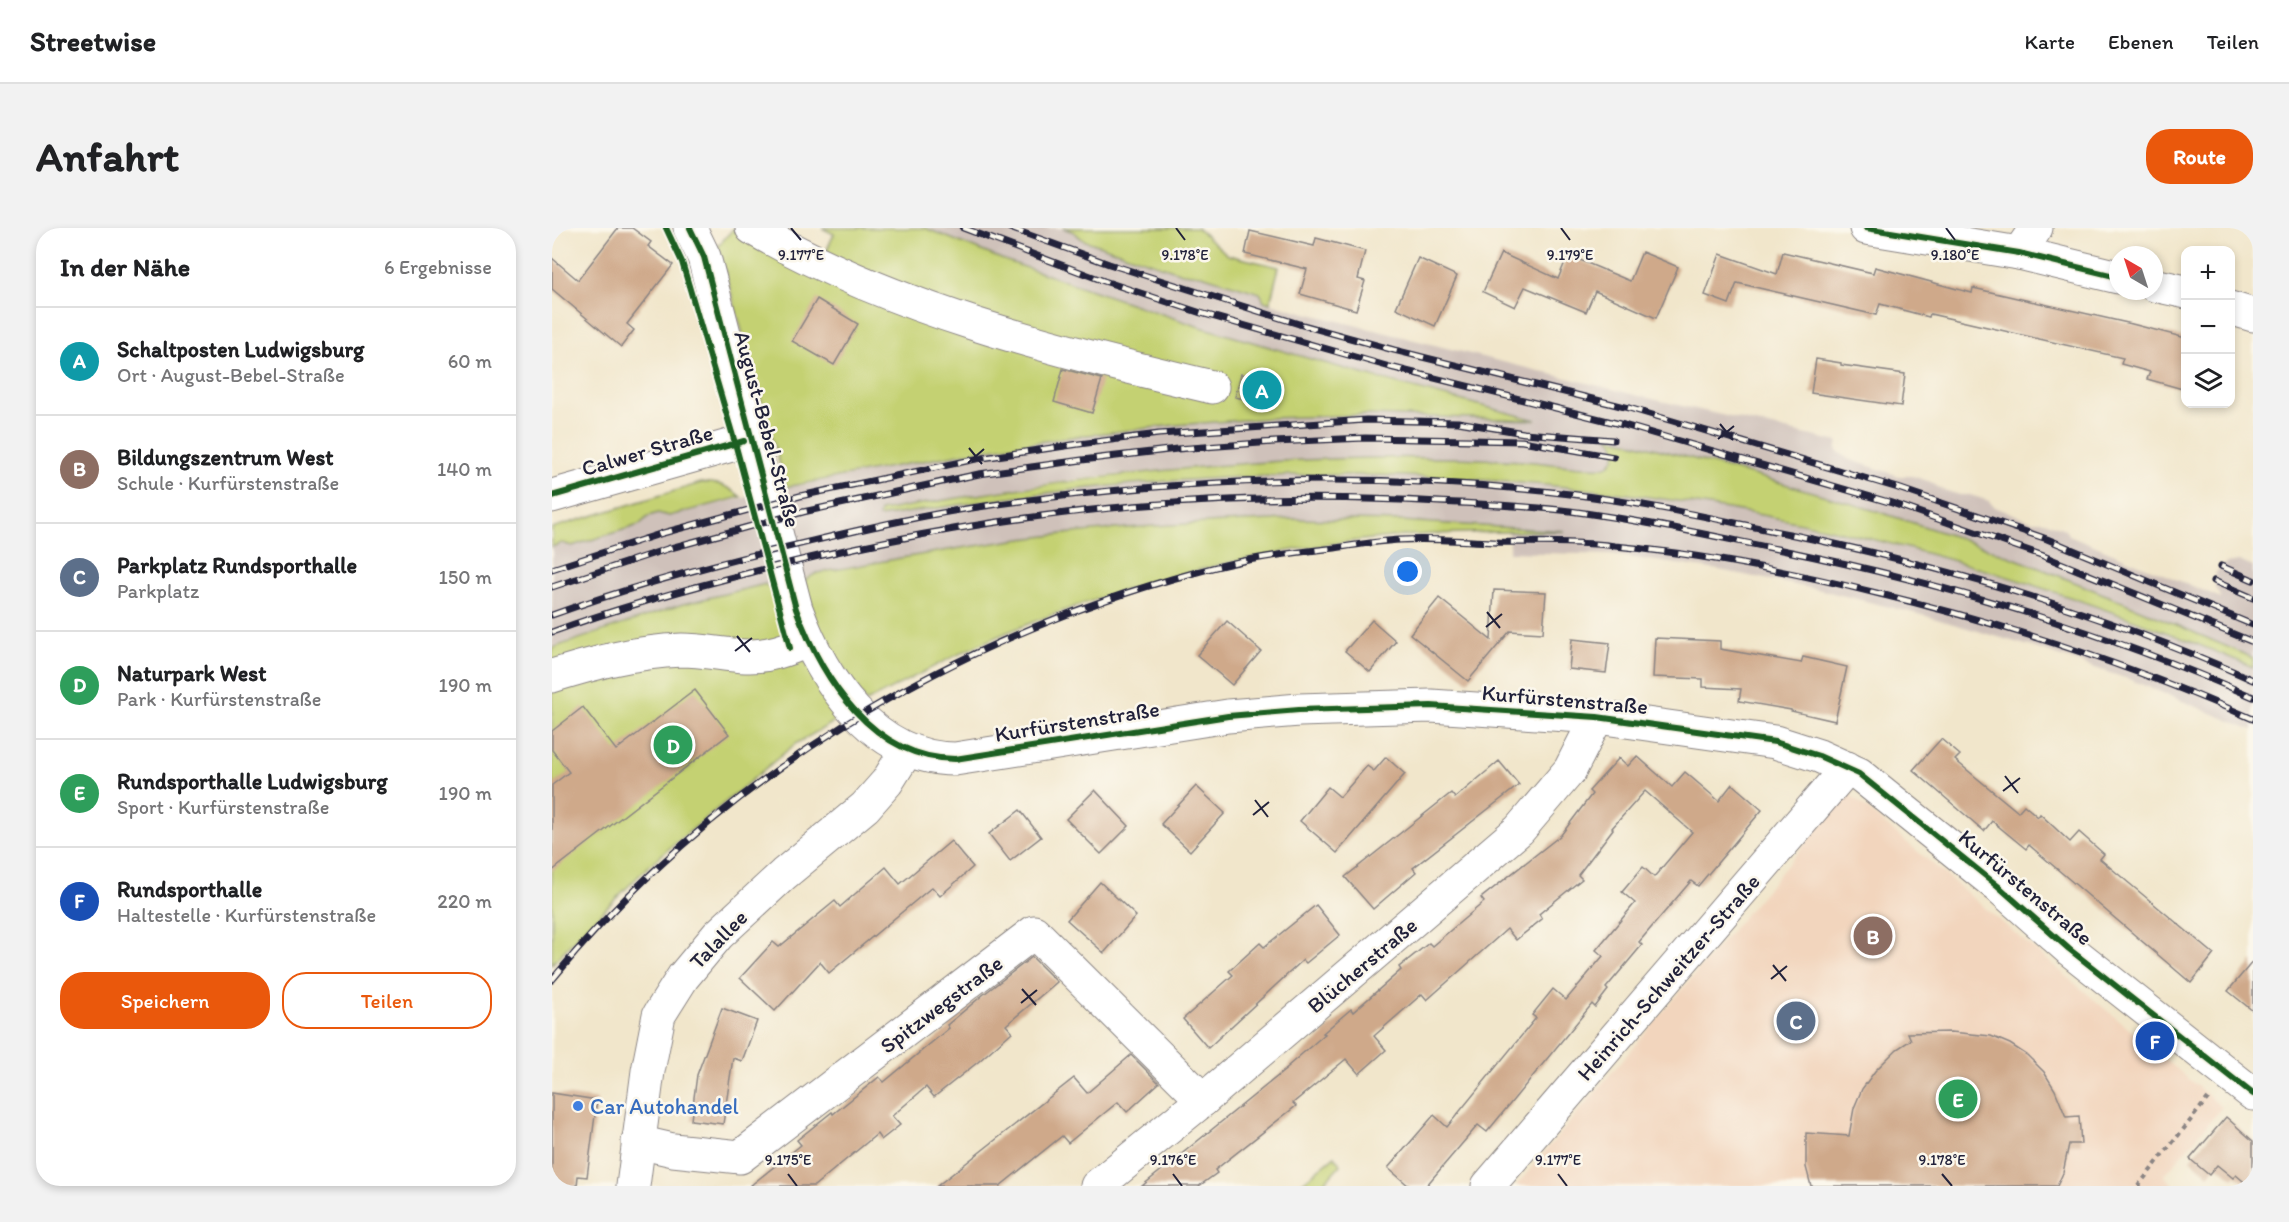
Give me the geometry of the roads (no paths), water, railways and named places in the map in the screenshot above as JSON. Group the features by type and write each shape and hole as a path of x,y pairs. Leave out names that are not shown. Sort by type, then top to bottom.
{"street":[{"name":"August-Bebel-Straße","path":"690,228 704,258 796,609 808,641"},
{"path":"752,228 784,247 866,285 940,313 1032,342 1212,387"},
{"path":"1866,228 2028,241 2109,272"},
{"path":"2163,287 2181,291"},
{"path":"2235,310 2253,315"},
{"name":"Calwer Straße","path":"552,496 753,439"},
{"path":"552,676 613,657 647,652 685,650 748,656 775,653 808,641"},
{"name":"Kurfürstenstraße","path":"808,641 839,690 869,727 907,750 937,759 956,759 1228,716 1299,710 1431,706 1597,717 1775,742 1819,756 1859,774 1927,826 2069,949 2253,1094"},
{"name":"Blücherstraße","path":"1097,1186 1203,1100 1519,830 1570,770 1597,717"},
{"name":"Talallee","path":"633,1186 659,1015 682,977 718,935 784,874 865,807 887,782 907,750"},
{"name":"Heinrich-Schweitzer-Straße","path":"1488,1186 1847,768"},
{"name":"Spitzwegstraße","path":"638,1142 673,1150 740,1157 1034,932 1203,1100"}],"railway":[{"path":"963,228 1104,281 1201,313 1390,367 1624,425 1892,503 2041,555 2253,642"},
{"path":"1010,228 1109,264 1299,324 1629,408 1898,488 2047,539 2253,625"},
{"path":"552,569 663,533 800,496 976,459 1159,434 1366,420 1458,422 1524,433 1613,440"},
{"path":"552,587 667,549 803,512 979,474 1082,460 1177,449 1365,438 1522,441 1614,457"},
{"path":"552,615 643,585 735,560 866,528 961,510 1130,489 1204,484 1351,480 1424,482 1570,494 1627,502 1853,548 2028,595 2198,656 2253,680"},
{"path":"552,632 627,607 728,578 837,552 1008,521 1093,510 1266,499 1352,499 1488,504 1570,511 1674,528 1899,577 2079,629 2253,697"},
{"path":"552,980 617,908 687,841 762,781 843,726 927,678 1014,636 1105,601 1197,572 1266,557 1384,541 1423,539 1584,543 1647,549 1712,559 1840,584 1969,617 2113,663 2253,719"},
{"path":"2221,566 2253,580"},
{"path":"2214,581 2253,598"}],"place":[{"name":"Schaltposten Ludwigsburg","path":"1262,390"},
{"name":"Naturpark West","path":"673,745"},
{"name":"Bildungszentrum West","path":"1873,936"},
{"name":"Parkplatz Rundsporthalle","path":"1796,1021"},
{"name":"Rundsporthalle","path":"2155,1041"},
{"name":"Rundsporthalle Ludwigsburg","path":"1958,1099"},
{"name":"Car Autohandel","path":"578,1106"}]}
